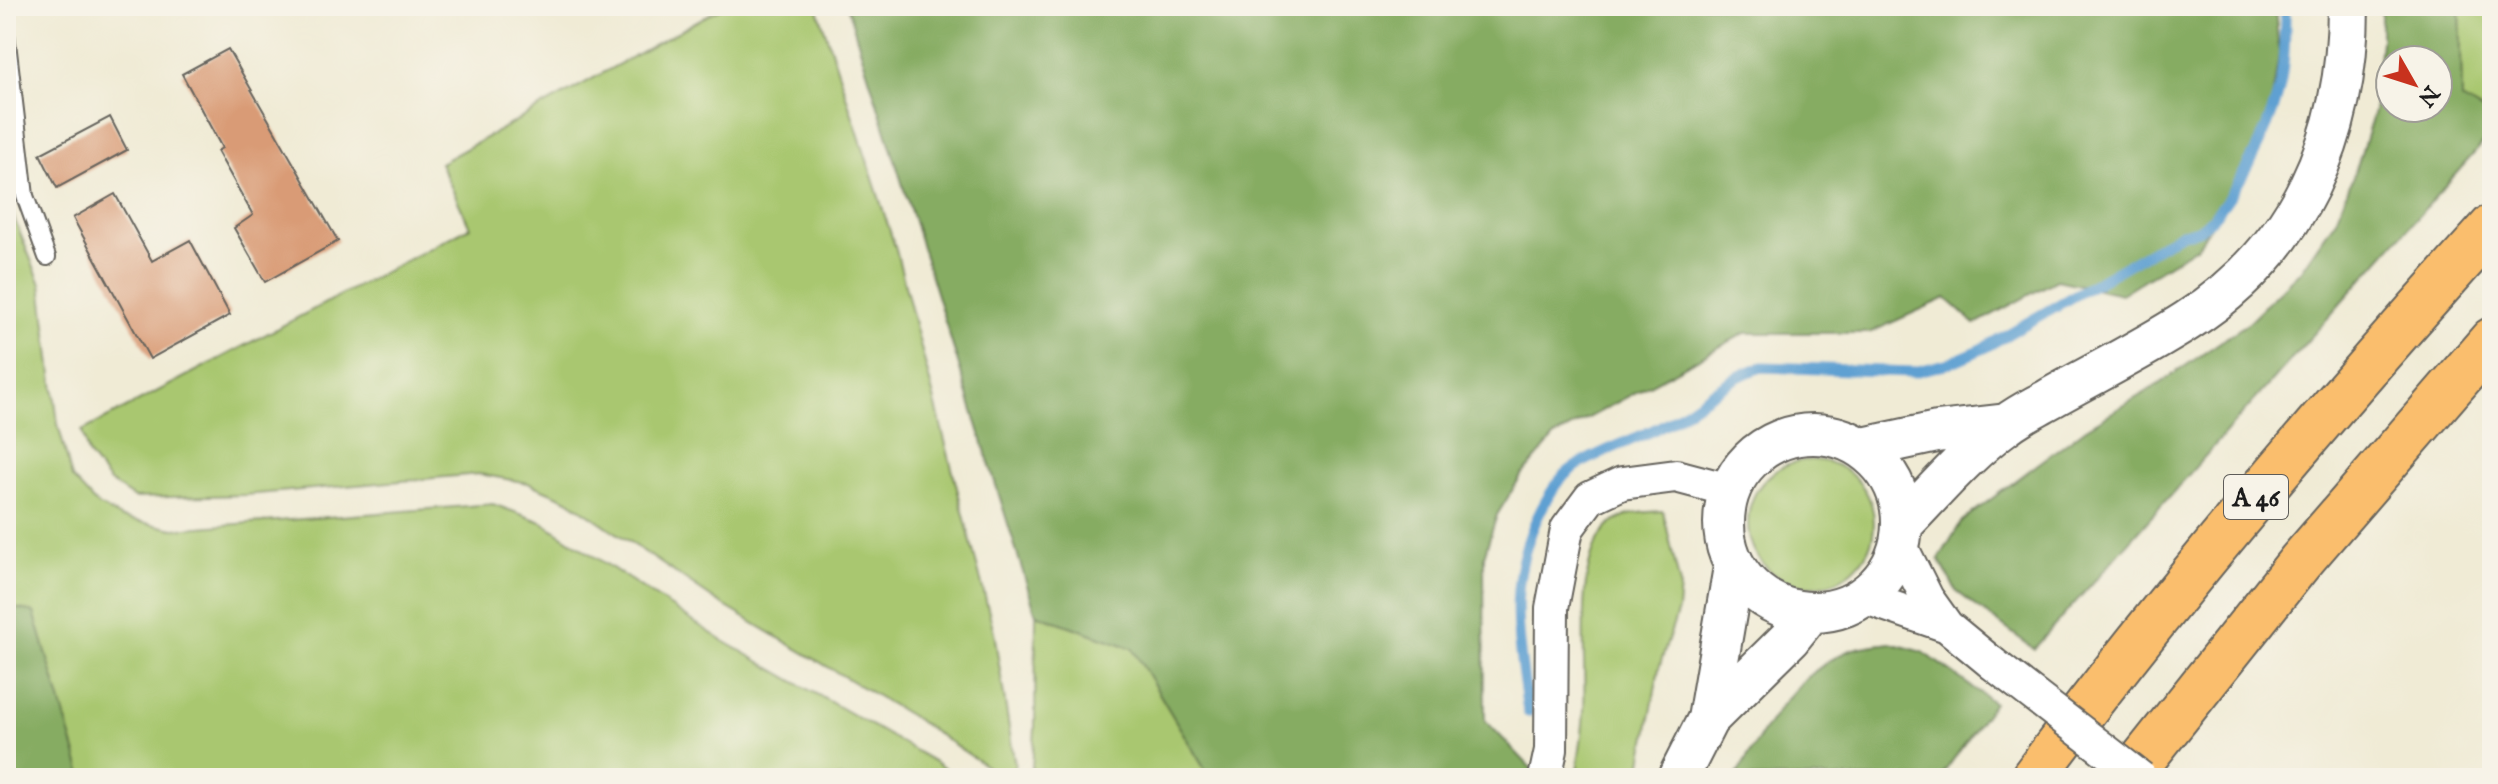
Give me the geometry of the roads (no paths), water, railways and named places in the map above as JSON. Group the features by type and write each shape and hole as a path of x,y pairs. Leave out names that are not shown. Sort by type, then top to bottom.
{"highway":[{"name":"A 46","path":"2033,778 2101,686 2246,508 2492,227"},
{"name":"A 46","path":"2128,778 2300,562 2492,340"}],"street":[{"path":"1901,534 1955,470 2007,424 2188,321 2223,294 2278,237 2301,201 2332,133 2342,90 2348,41 2348,6"},
{"path":"1863,448 1937,432 2007,424"},
{"path":"1802,433 1834,435 1863,448 1886,471 1899,493 1901,534 1897,554 1883,579 1863,597 1838,609 1810,613 1784,608 1759,596 1734,567 1723,529 1729,490 1746,463 1771,443 1802,433"},
{"path":"1545,778 1551,750 1552,608 1567,529 1590,498 1622,483 1676,476 1729,490"},
{"path":"1901,534 1927,598 1947,626 2141,778"},
{"path":"1678,778 1708,719 1734,567"},
{"path":"1863,597 1947,626"},
{"path":"1708,719 1790,638 1810,613"}],"lane":[{"path":"6,34 25,196 47,257"}],"waterway":[{"path":"1528,712 1518,634 1518,585 1530,536 1541,510 1564,476 1595,456 1663,425 1723,385 1762,367 1914,372 1950,363 1982,349 2182,233 2200,229 2239,182 2270,117 2282,71 2285,6"}]}
